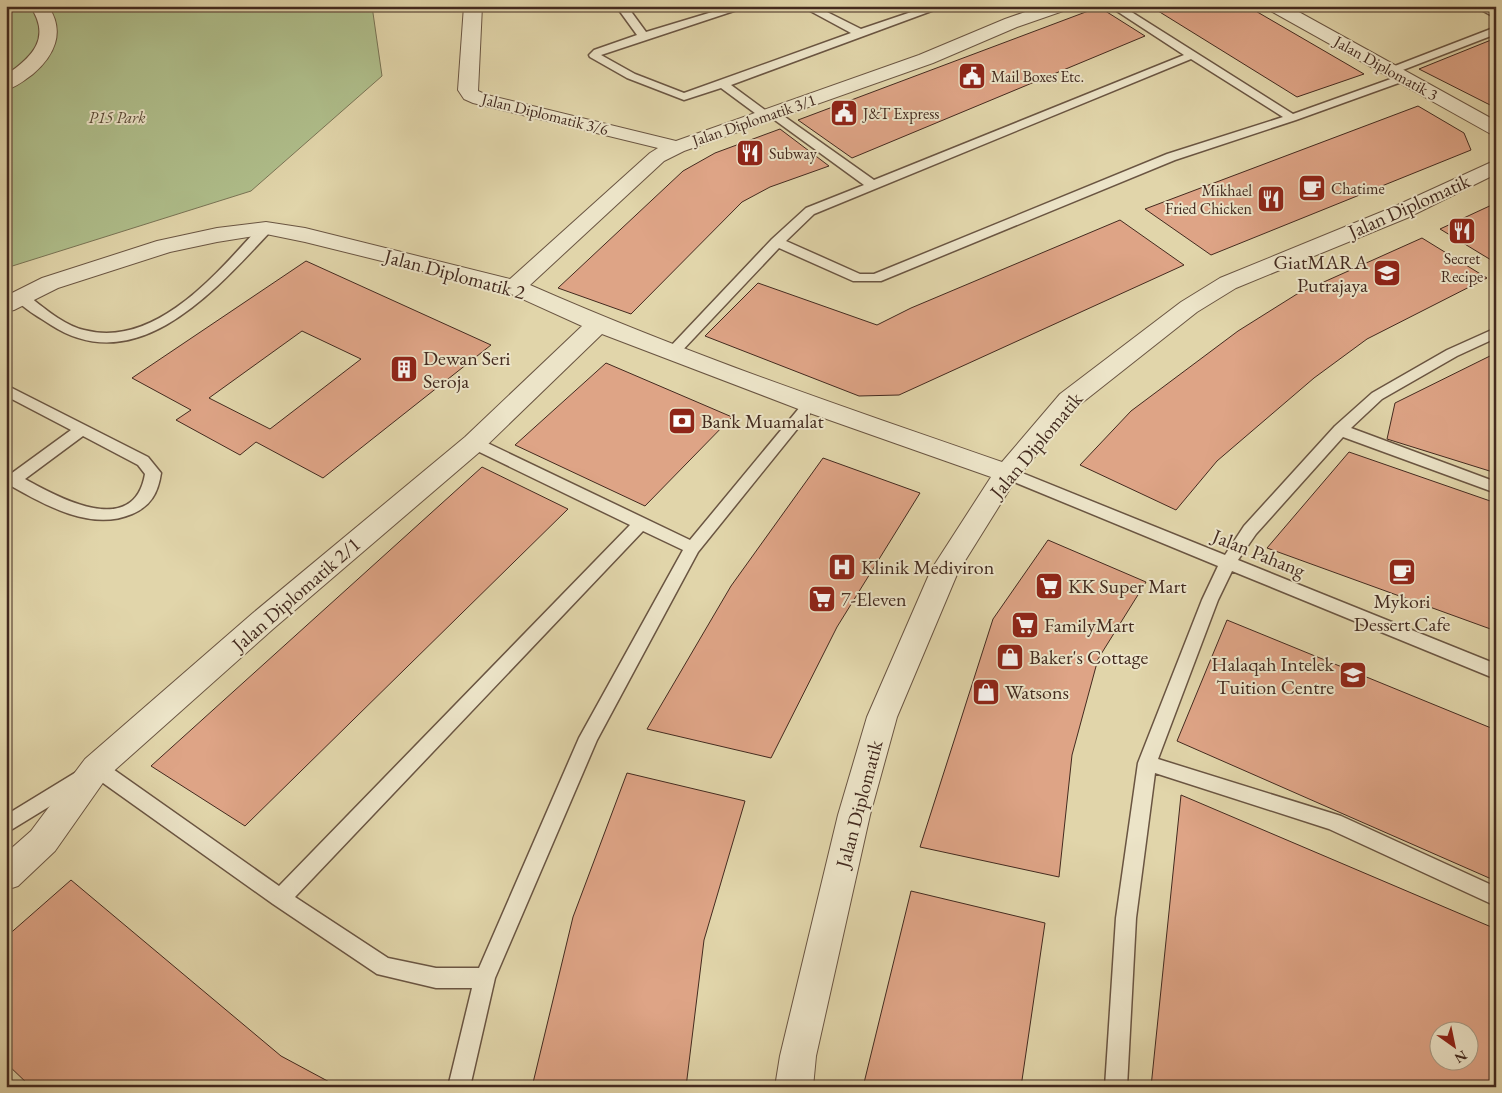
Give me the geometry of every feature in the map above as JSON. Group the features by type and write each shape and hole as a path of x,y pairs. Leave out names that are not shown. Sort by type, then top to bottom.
{"street":[{"path":"6,84 27,69 42,54 49,40 49,26 39,6"},
{"name":"Jalan Diplomatik 3/6","path":"473,6 468,90 471,95 489,102 677,147"},
{"name":"Jalan Diplomatik 3/1","path":"515,287 656,157 677,147 926,59 1011,23 1060,6"},
{"name":"Jalan Diplomatik 3","path":"1275,6 1496,129"},
{"name":"Jalan Diplomatik","path":"794,1087 798,1056 854,815 882,717 945,570 1007,473 1069,400 1189,307 1228,283 1399,212 1496,166"},
{"name":"Jalan Diplomatik 2","path":"13,301 50,283 165,246 217,235 266,228 305,235 515,287 598,324 810,404 1007,473"},
{"name":"Jalan Diplomatik 2/1","path":"6,875 43,841 96,768 264,621 474,442 598,324"}],"lane":[{"path":"621,6 644,36"},
{"path":"744,6 644,36 594,55 631,76 677,95 693,95 860,33 940,6"},
{"path":"806,6 860,33"},
{"path":"1114,6 1292,118"},
{"path":"1479,6 1496,16"},
{"path":"778,242 858,278 876,278 1172,157 1292,118 1496,30"},
{"path":"673,352 810,211 1192,55"},
{"path":"724,84 874,186"},
{"path":"13,301 82,335 121,336 144,331 167,320 190,304 219,278 266,228"},
{"path":"1116,1087 1126,918 1147,763 1210,600 1228,564 1250,530 1340,430 1377,396 1452,352 1496,332"},
{"path":"6,390 144,461 153,473 149,491 141,502 119,513 96,516 10,478"},
{"path":"459,1087 485,978 588,738 692,548 810,404"},
{"path":"10,478 82,430"},
{"path":"1340,430 1496,488"},
{"path":"474,442 692,548"},
{"name":"Jalan Pahang","path":"1007,473 1496,672"},
{"path":"280,898 640,524"},
{"path":"1147,763 1334,822 1496,897"},
{"path":"6,825 96,768 280,898 384,967 436,978 485,978"}],"green space":[{"name":"P15 Park","path":"6,6 372,6 382,76 251,191 6,268"}],"building":[{"path":"1150,6 1247,6 1364,74 1297,97"},
{"path":"1099,7 1145,36 852,158 798,120"},
{"path":"1496,38 1496,108 1419,69"},
{"path":"1418,106 1464,133 1471,150 1211,255 1145,209"},
{"path":"780,129 829,166 770,187 742,202 631,314 558,288 683,171 715,153"},
{"path":"1496,203 1496,263 1440,229"},
{"path":"1120,220 1184,265 899,395 859,396 705,336 758,283 877,325 911,308"},
{"path":"1422,238 1487,278 1367,339 1314,378 1217,461 1176,510 1080,465 1131,411 1238,331 1297,294"},
{"name":"Dewan Seri Seroja","path":"306,261 491,345 323,478 256,442 240,455 176,420 191,410 132,378","holes":["302,331 361,359 270,429 209,398"]},
{"path":"1496,353 1496,473 1387,439 1395,403"},
{"path":"606,363 732,417 645,506 515,445"},
{"path":"1349,452 1496,503 1496,631 1267,548"},
{"path":"823,458 920,493 837,627 771,758 647,729 731,586"},
{"path":"482,467 568,509 245,826 151,766"},
{"path":"1048,540 1146,582 1098,659 1072,755 1059,877 920,847 993,619"},
{"path":"1227,620 1496,730 1496,881 1177,741"},
{"path":"627,773 745,801 704,940 686,1087 532,1087 573,917"},
{"path":"1181,795 1496,929 1496,1087 1151,1087"},
{"path":"71,880 281,1056 335,1085 344,1087 31,1087 6,1063 6,937"},
{"path":"911,891 1045,923 1021,1087 863,1087"}],"place":[{"name":"Mail Boxes Etc.","path":"972,76"},
{"name":"J&T Express","path":"844,113"},
{"name":"Subway","path":"750,153"},
{"name":"Chatime","path":"1312,188"},
{"name":"Mikhael Fried Chicken","path":"1271,199"},
{"name":"Secret Recipe","path":"1462,231"},
{"name":"GiatMARA Putrajaya","path":"1387,273"},
{"name":"Dewan Seri Seroja","path":"404,369"},
{"name":"Bank Muamalat","path":"682,421"},
{"name":"Klinik Mediviron","path":"842,567"},
{"name":"Mykori Dessert Cafe","path":"1402,572"},
{"name":"KK Super Mart","path":"1049,586"},
{"name":"7-Eleven","path":"822,599"},
{"name":"FamilyMart","path":"1025,625"},
{"name":"Baker's Cottage","path":"1010,657"},
{"name":"Halaqah Intelek Tuition Centre","path":"1353,675"},
{"name":"Watsons","path":"986,692"}]}
